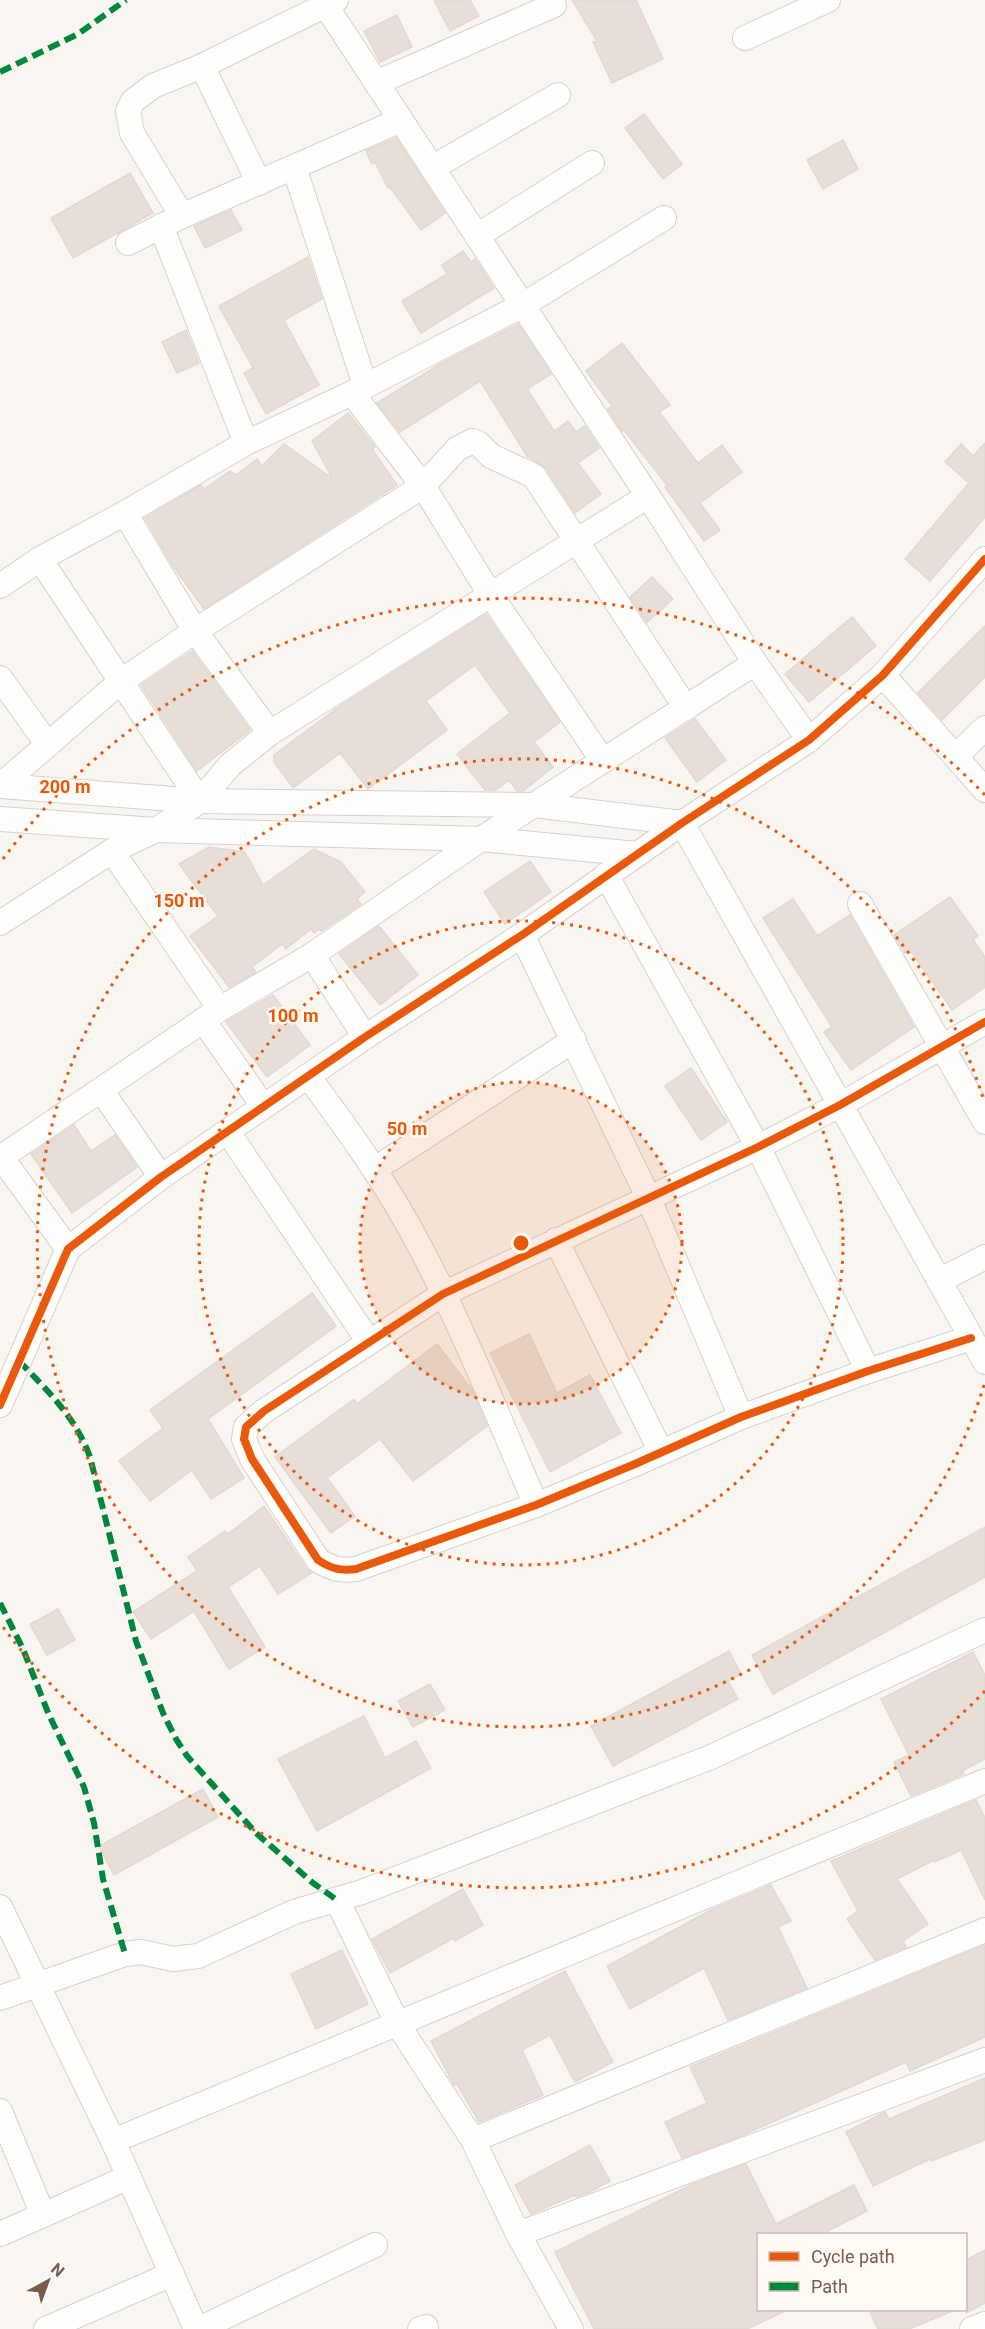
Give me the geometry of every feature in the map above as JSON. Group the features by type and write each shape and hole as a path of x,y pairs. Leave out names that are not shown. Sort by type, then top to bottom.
{"street":[{"path":"745,38 828,0"},
{"path":"246,443 171,221 132,133 128,111 133,101 153,86 202,66 328,2 376,83 755,663 809,740"},
{"path":"376,83 554,5"},
{"path":"202,66 260,183"},
{"path":"432,168 558,95"},
{"path":"128,243 171,221 401,120"},
{"path":"477,236 592,163"},
{"path":"294,166 358,389 423,486 490,594 603,761"},
{"path":"0,586 40,559 246,443 523,305 664,218"},
{"path":"0,786 120,682 195,631 423,486 464,444 472,441 478,443 491,456 534,476 686,708"},
{"path":"0,923 112,851 156,830 200,801 230,765 270,733 648,496"},
{"path":"125,513 195,631 270,733"},
{"path":"40,559 200,801"},
{"path":"0,1405 68,1249 160,1177 263,1106 522,935 682,823 809,740 884,675 985,559"},
{"path":"68,1249 1,1158 211,1015 312,955 481,839 755,663"},
{"path":"884,675 985,790"},
{"path":"0,678 48,745"},
{"path":"956,756 985,728"},
{"path":"0,786 200,801 534,805 682,823"},
{"path":"0,819 156,830 481,839 637,854"},
{"path":"682,823 985,1362"},
{"path":"112,851 263,1106"},
{"path":"606,875 758,1147 868,1371"},
{"path":"860,904 985,1122"},
{"path":"522,935 649,1199 741,1417"},
{"path":"312,955 366,1037"},
{"path":"972,1338 868,1371 741,1417 536,1505 356,1569 342,1571 331,1569 318,1560 252,1459 244,1439 246,1427 264,1411 443,1294 758,1147 840,1105 985,1022"},
{"path":"375,1169 574,1040"},
{"path":"308,1076 375,1169 418,1242 536,1505"},
{"path":"100,1090 160,1177"},
{"path":"228,1132 369,1342"},
{"path":"556,1240 661,1452"},
{"path":"939,1281 985,1257"},
{"path":"0,1998 37,1983 134,1952 173,1959 198,1956 294,1912 363,1892 711,1757 985,1629"},
{"path":"113,2141 985,1781"},
{"path":"337,1900 396,2024 473,2140 519,2234 571,2329"},
{"path":"0,1907 113,2141 198,2329 375,2245"},
{"path":"473,2140 985,1930"},
{"path":"519,2234 985,2060"},
{"path":"0,2111 43,2215"},
{"path":"0,2234 129,2177"},
{"path":"46,2329 172,2274"},
{"path":"972,2329 985,2324"}],"building":[{"path":"434,0 470,0 479,16 450,31"},
{"path":"572,0 636,0 663,59 612,83 593,42 597,41"},
{"path":"397,15 412,47 380,62 364,31"},
{"path":"644,114 682,164 663,179 625,128"},
{"path":"396,138 445,213 421,230 390,187 388,188 375,162 372,164 366,151"},
{"path":"843,140 858,169 823,189 807,160"},
{"path":"130,173 153,213 73,258 51,218"},
{"path":"231,210 242,230 205,248 194,226"},
{"path":"463,251 471,262 475,259 494,288 421,333 402,301 447,274 442,265"},
{"path":"308,257 322,299 284,320 319,385 266,414 244,373 253,368 219,306"},
{"path":"518,324 551,374 527,389 554,431 568,421 576,432 585,426 599,448 578,463 601,494 575,513 546,468 527,456 480,381 400,432 377,403 440,364"},
{"path":"186,330 199,363 177,373 162,342"},
{"path":"622,343 670,405 659,412 698,463 722,445 742,472 700,503 720,530 704,541 665,487 667,485 624,430 622,431 608,409 612,406 586,371"},
{"path":"348,413 375,447 372,449 397,485 204,609 173,566 145,518 201,485 204,489 230,471 236,475 257,459 262,466 284,444 332,478 312,441"},
{"path":"985,443 985,517 930,581 905,559 969,483 945,462 961,444 973,456"},
{"path":"652,577 673,599 647,622 630,597"},
{"path":"486,614 560,722 534,742 553,767 523,791 517,791 509,780 496,790 485,790 457,754 510,713 475,665 426,701 447,730 368,789 340,753 293,788 274,762 274,755 340,706"},
{"path":"852,617 876,646 809,702 785,674"},
{"path":"985,626 985,677 942,720 918,693"},
{"path":"192,651 250,730 197,771 141,685"},
{"path":"695,719 726,760 697,782 665,738"},
{"path":"209,847 245,852 263,885 314,849 341,862 365,892 357,899 361,904 321,931 319,929 314,933 311,929 286,949 282,944 252,967 256,972 229,987 190,936 218,916 179,864"},
{"path":"530,861 551,892 505,924 484,892"},
{"path":"950,897 978,936 973,940 985,957 985,987 952,1010 910,950 905,953 894,935"},
{"path":"793,899 817,936 850,915 914,1027 851,1070 824,1032 832,1027 763,918"},
{"path":"379,926 418,975 380,1005 339,954"},
{"path":"273,995 310,1045 267,1077 226,1022"},
{"path":"691,1068 727,1122 701,1140 665,1086"},
{"path":"74,1125 91,1151 115,1135 137,1167 72,1213 31,1154"},
{"path":"312,1293 336,1326 208,1419 244,1478 211,1499 192,1470 150,1501 119,1461 163,1428 150,1410"},
{"path":"529,1334 557,1393 590,1375 621,1433 550,1472 490,1353"},
{"path":"437,1344 472,1390 487,1426 413,1481 380,1439 327,1478 355,1516 331,1533 275,1457 354,1399 357,1404"},
{"path":"264,1506 306,1568 312,1573 278,1594 260,1566 228,1587 265,1647 229,1669 194,1611 151,1639 133,1612 197,1571 188,1557 225,1531 228,1534"},
{"path":"985,1527 985,1577 773,1694 752,1655"},
{"path":"58,1609 75,1640 47,1655 30,1624"},
{"path":"729,1651 741,1674 728,1681 738,1699 613,1766 591,1726"},
{"path":"973,1652 985,1675 985,1759 962,1771 964,1774 911,1796 894,1762 909,1755 881,1699"},
{"path":"430,1684 445,1710 413,1727 398,1701"},
{"path":"364,1716 385,1758 416,1741 431,1768 317,1831 278,1759"},
{"path":"203,1789 218,1817 114,1875 99,1846"},
{"path":"976,1800 985,1818 985,1900 961,1850 935,1862 934,1860 897,1879 928,1924 903,1941 906,1947 875,1960 847,1919 858,1911 831,1861"},
{"path":"771,1885 791,1921 778,1927 807,1988 728,2020 704,1968 630,2009 607,1966 713,1909"},
{"path":"463,1889 483,1925 390,1973 372,1939"},
{"path":"985,1945 985,2037 910,2071 906,2062 741,2136 682,2158 665,2122 707,2103 690,2067"},
{"path":"342,1950 368,2004 316,2029 291,1974"},
{"path":"565,1971 613,2062 575,2082 550,2035 522,2050 543,2095 479,2122 457,2084 454,2085 431,2041"},
{"path":"985,2078 985,2140 931,2161 930,2159 873,2186 846,2132 885,2112 889,2119"},
{"path":"590,2145 610,2181 590,2192 576,2197 575,2195 531,2214 515,2185"},
{"path":"746,2164 776,2224 854,2185 867,2211 824,2233 757,2233 757,2311 785,2311 747,2329 594,2329 555,2252 693,2184"},
{"path":"985,2250 985,2303 966,2313 967,2311 967,2259"},
{"path":"869,2311 953,2311 909,2329 878,2329"}],"marked path":[{"path":"0,72 78,34 126,0"},
{"path":"19,1361 51,1394 69,1417 90,1457 136,1641 163,1713 176,1739 187,1756 256,1833 313,1883 337,1900"},
{"path":"0,1603 23,1649 49,1715 84,1787 94,1823 103,1879 125,1954"}],"cycle path":[{"path":"0,1405 68,1249 161,1177 365,1037 522,935 682,823 809,740 883,675 985,559"},
{"path":"971,1338 868,1371 741,1417 536,1505 356,1569 336,1569 318,1560 252,1459 244,1439 246,1427 264,1411 443,1294 758,1147 840,1105 985,1022"}]}
